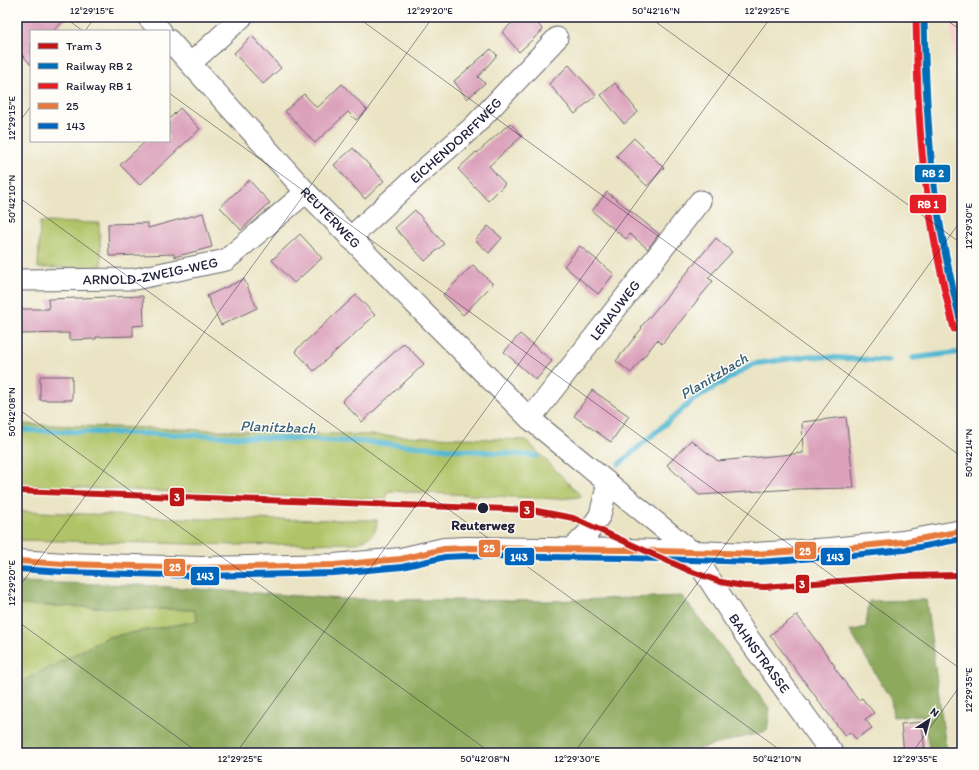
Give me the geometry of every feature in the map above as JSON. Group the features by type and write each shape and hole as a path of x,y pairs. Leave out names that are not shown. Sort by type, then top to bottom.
{"main road":[{"path":"17,561 202,568 326,565 401,559 444,549 467,548 691,551 755,554 903,542 962,531"},
{"name":"BAHNSTRASSE","path":"691,551 745,634 832,753"}],"street":[{"path":"148,17 160,30"},
{"path":"191,63 242,17"},
{"name":"EICHENDORFFWEG","path":"350,238 419,174 473,127 557,38"},
{"name":"REUTERWEG","path":"170,41 306,192 530,419 691,551"},
{"name":"ARNOLD-ZWEIG-WEG","path":"17,280 135,279 226,260 306,192"},
{"name":"LENAUWEG","path":"530,419 700,201"},
{"path":"572,549 588,534 600,516 608,484"}],"shaded area":[{"path":"950,17 962,17 962,158"}],"green space":[{"path":"40,222 99,223 102,267 38,268"},
{"path":"17,424 526,440 582,497 557,499 388,491 386,499 315,498 17,485"},
{"path":"17,511 204,519 377,520 377,525 372,534 358,543 237,545 17,540"},
{"path":"17,582 139,585 342,599 551,601 682,596 770,709 767,731 683,753 17,753 17,682 21,682 108,637 198,621 194,610 17,605"},
{"path":"926,600 946,749 929,749 923,715 893,717 891,700 850,631 866,627 869,601"},
{"path":"17,605 194,610 198,621 108,637 21,682 17,682"}],"building":[{"path":"26,17 68,17 54,30 30,30 30,64 17,49 17,25"},
{"path":"519,17 532,17 543,30 519,52 502,32"},
{"path":"252,36 281,68 263,84 234,53"},
{"path":"491,49 497,55 478,77 485,83 467,99 454,81"},
{"path":"569,65 596,95 575,114 549,84"},
{"path":"615,83 638,112 624,124 601,95"},
{"path":"342,84 367,110 356,120 348,112 315,143 285,111 304,94 317,108"},
{"path":"180,108 200,129 140,185 120,165 145,142 170,142 170,118"},
{"path":"510,123 522,136 489,166 505,184 488,201 458,169"},
{"path":"634,138 664,168 647,186 616,156"},
{"path":"353,148 384,181 365,199 334,165"},
{"path":"249,180 270,203 241,230 220,207"},
{"path":"607,192 659,234 648,249 630,234 626,239 592,211"},
{"path":"415,210 444,244 425,261 395,228"},
{"path":"203,213 212,247 174,257 174,254 109,256 108,224 148,223 148,228"},
{"path":"488,226 502,238 489,253 475,240"},
{"path":"300,234 322,258 294,283 272,260"},
{"path":"716,238 732,252 708,278 713,281 662,344 657,340 631,373 616,361 642,328 641,327"},
{"path":"580,246 614,274 598,294 564,266"},
{"path":"473,265 493,284 463,315 443,295"},
{"path":"244,279 257,308 221,325 207,296"},
{"path":"356,295 375,315 314,371 295,351"},
{"path":"143,296 144,325 133,326 133,336 96,337 96,339 69,340 69,333 17,334 17,309 49,309 48,299"},
{"path":"520,334 552,361 536,380 504,352"},
{"path":"404,343 424,364 362,422 342,401"},
{"path":"40,376 72,376 72,400 40,400"},
{"path":"592,390 629,416 611,442 574,416"},
{"path":"846,417 854,488 794,489 699,495 667,465 691,440 718,461 803,453 802,422"},
{"path":"797,615 858,700 862,698 874,713 865,719 872,728 856,739 850,732 845,736 770,635"},
{"path":"922,722 925,753 904,753 901,724"}],"waterway":[{"name":"Planitzbach","path":"913,358 962,352"},
{"name":"Planitzbach","path":"619,464 692,401 753,364 809,356 888,361"},
{"name":"Planitzbach","path":"17,430 365,442 537,456"}],"tram line":[{"name":"3","path":"17,491 532,510 573,518 690,571 721,582 743,586 765,587 902,576 962,575"}],"transit line":[{"path":"916,17 919,114 924,171 936,251 954,329"},
{"path":"924,17 926,93 932,169 944,248 962,327"},
{"name":"25","path":"17,561 202,568 334,565 401,559 444,549 467,548 627,550 755,554 903,542 962,531"},
{"name":"143","path":"17,569 202,576 334,573 402,567 445,557 467,556 627,558 756,562 904,550 962,539"}],"place":[{"name":"Reuterweg","path":"483,508"}]}
